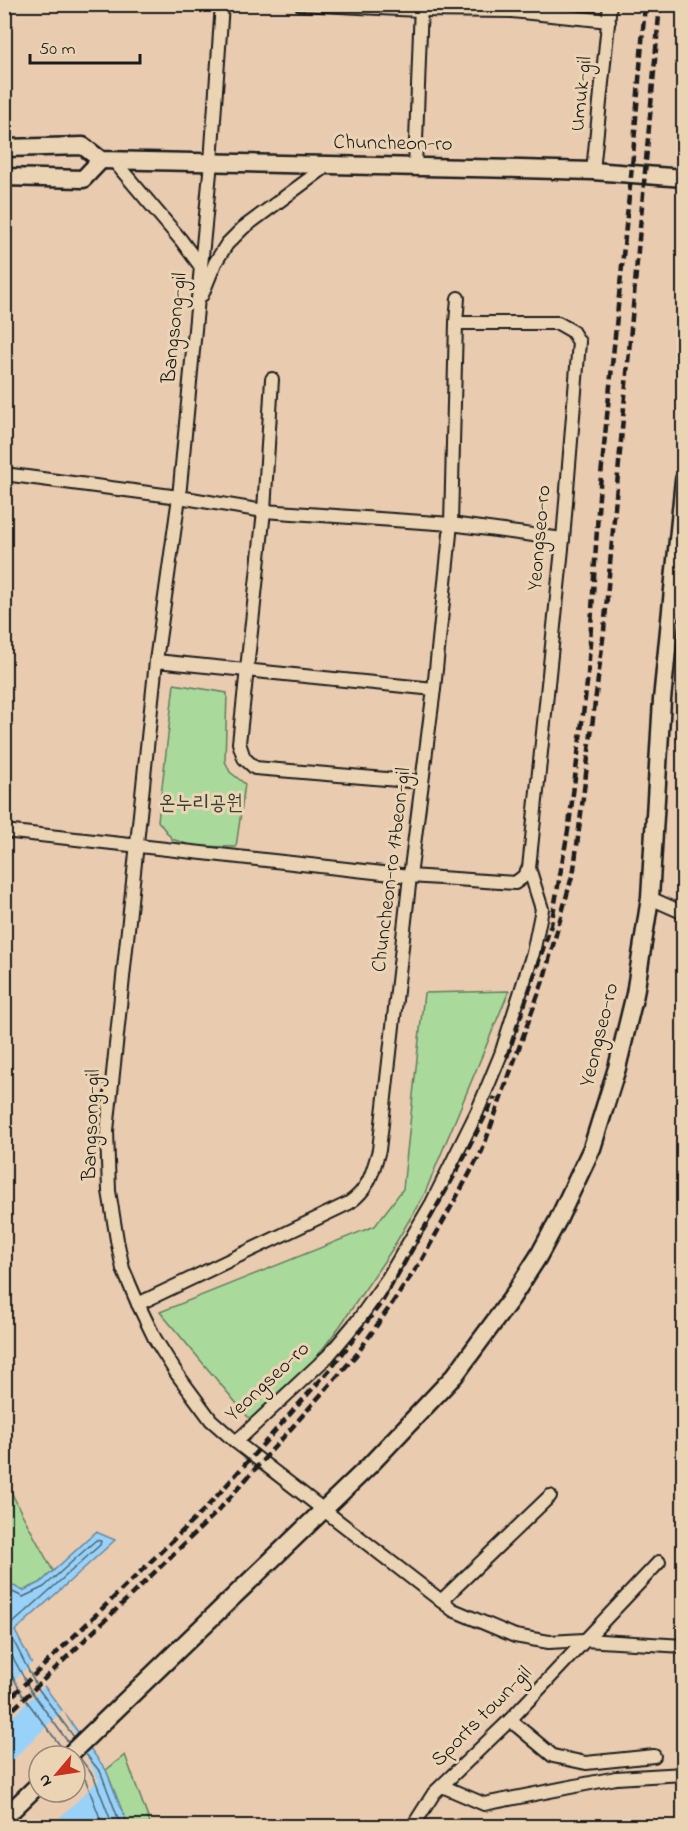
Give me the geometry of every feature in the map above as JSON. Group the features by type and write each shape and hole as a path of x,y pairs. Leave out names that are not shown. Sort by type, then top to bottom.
{"street":[{"name":"Bangsong-gil","path":"222,4 211,162 179,497 156,661 107,1131 109,1191 123,1269 155,1340 177,1374 211,1420 236,1442"},
{"path":"300,4 512,8 609,21"},
{"name":"Umuk-gil","path":"593,171 610,4"},
{"path":"415,168 420,7"},
{"name":"Chuncheon-ro","path":"4,148 83,146 108,160 593,171 684,178"},
{"path":"4,177 83,179 108,160 181,240 201,267"},
{"path":"197,307 215,263 227,244 243,228 328,165"},
{"name":"Chuncheon-ro 17beon-gil","path":"138,1304 339,1208 358,1196 368,1185 379,1149 434,689 451,524 458,298"},
{"name":"Yeongseo-ro","path":"324,1508 236,1442 321,1363 341,1341 388,1278 432,1203 477,1112 501,1054 533,953 542,909 529,868 563,539 579,342 572,331 558,323 456,323"},
{"path":"272,379 264,511 239,743 244,758 255,768 422,782"},
{"path":"4,474 179,497 264,511 451,524 563,539"},
{"name":"Yeongseo-ro","path":"80,1744 369,1466 455,1375 511,1299 553,1230 592,1148 629,1025 650,898 662,699 684,480"},
{"path":"156,661 434,689"},
{"path":"4,831 410,876 515,883 523,878 529,868"},
{"path":"650,898 684,914"},
{"path":"441,1601 550,1496"},
{"name":"Sports town-gil","path":"324,1508 453,1610 515,1636 549,1642 584,1640 684,1646"},
{"name":"Sports town-gil","path":"413,1827 434,1793 510,1720 659,1562"},
{"path":"510,1720 553,1756 586,1763 654,1756"},
{"path":"442,1786 484,1804 616,1778 684,1774"},
{"path":"4,1818 27,1796"}],"green space":[{"name":"온누리공원","path":"174,684 227,693 225,761 230,772 245,784 236,847 192,846 172,839 158,821"},
{"path":"509,991 424,1195 391,1251 340,1326 294,1387 253,1423 160,1312 375,1226 403,1189 424,993"},
{"path":"4,1477 53,1571 40,1583 22,1591 5,1581"},
{"path":"125,1755 151,1826 128,1826 106,1770"}],"water":[{"path":"96,1532 115,1540 15,1631 42,1683 87,1744 27,1744 27,1804 87,1804 87,1744 106,1770 128,1826 5,1826 4,1581 23,1591 40,1583"}],"pier":[{"path":"34,1661 46,1684 5,1724 5,1689"},
{"path":"63,1710 80,1744 29,1744"},
{"path":"27,1746 27,1804 74,1804 51,1826 5,1826 5,1768"},
{"path":"87,1757 99,1780 87,1792"}],"railway":[{"path":"507,1057 551,925 569,825 588,675 599,496 633,156 645,4"},
{"path":"4,1718 217,1512 357,1354 420,1263 482,1151 544,978 574,869 604,631 660,4"},
{"path":"4,1704 207,1507 333,1366 382,1302 453,1178 495,1097"}]}
